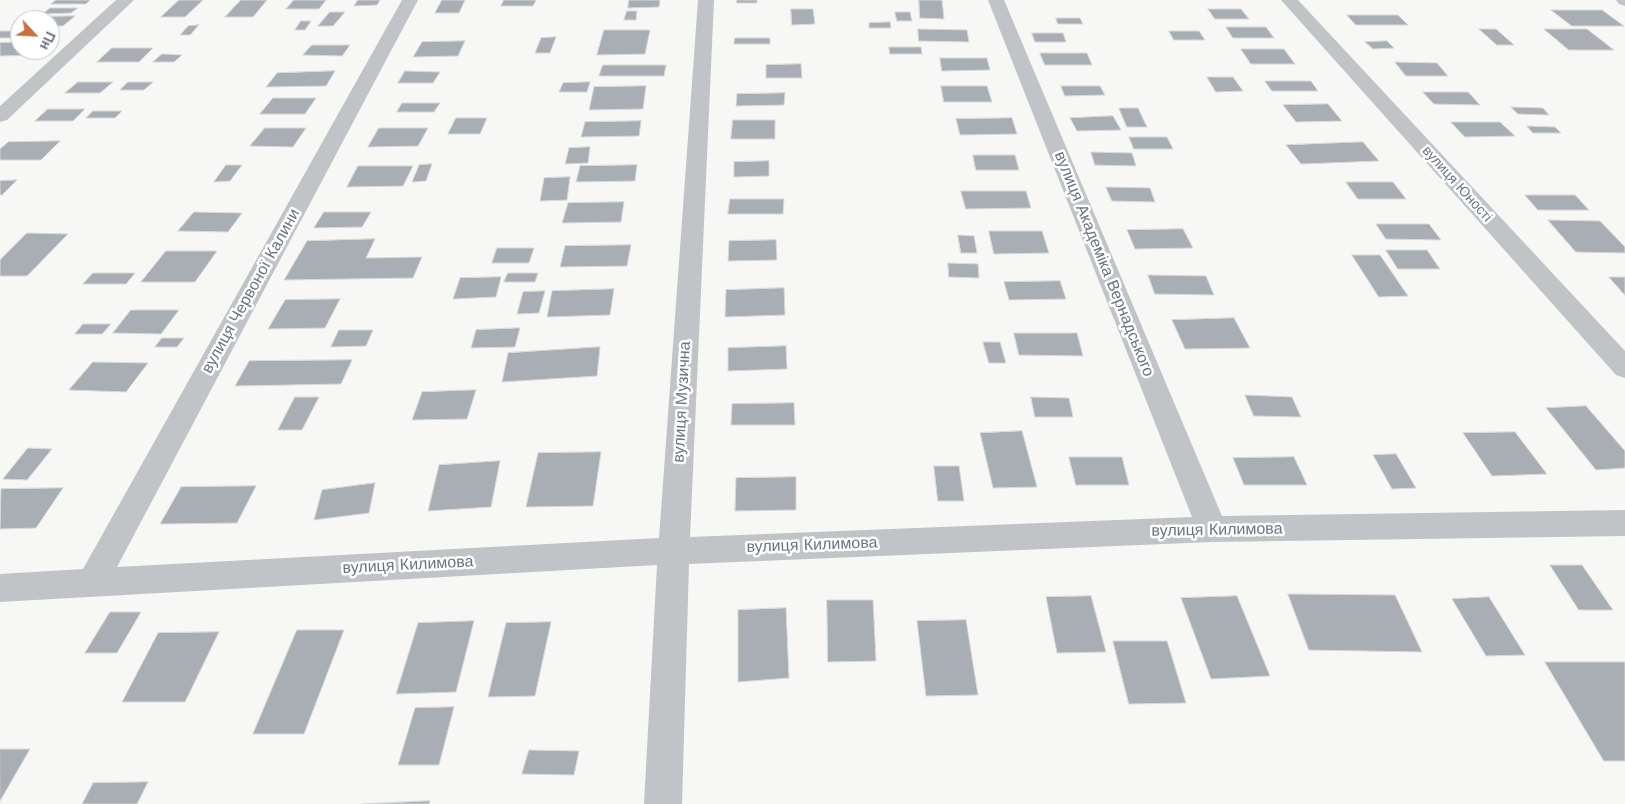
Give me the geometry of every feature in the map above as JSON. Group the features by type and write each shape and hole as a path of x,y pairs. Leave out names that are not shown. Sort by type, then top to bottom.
{"street":[{"path":"0,116 126,0"},
{"name":"вулиця Червоної Калини","path":"92,583 410,0"},
{"name":"вулиця Музична","path":"663,804 674,551 706,0"},
{"name":"вулиця Академіка Вернадського","path":"996,0 1212,529"},
{"name":"вулиця Юності","path":"1290,0 1625,368"},
{"name":"вулиця Килимова","path":"0,588 674,551 1212,529 1625,523"}],"building":[{"path":"56,0 90,0 86,4 51,4"},
{"path":"179,0 203,0 185,17 161,17"},
{"path":"241,0 267,0 253,17 225,17"},
{"path":"294,0 326,0 319,9 286,9"},
{"path":"358,0 380,0 377,5 354,6"},
{"path":"442,0 465,0 459,13 435,13"},
{"path":"504,0 536,0 533,6 501,6"},
{"path":"629,0 660,0 659,7 628,8"},
{"path":"737,0 757,0 757,3 737,3"},
{"path":"919,0 942,0 944,19 920,18"},
{"path":"50,8 78,8 71,13 60,13 60,10 48,10"},
{"path":"791,9 813,9 815,24 792,25"},
{"path":"1208,9 1241,9 1249,19 1215,19"},
{"path":"1551,10 1602,10 1624,26 1572,26"},
{"path":"627,11 637,11 636,20 624,20"},
{"path":"330,12 345,12 333,26 318,26"},
{"path":"895,12 910,12 912,21 897,21"},
{"path":"1347,15 1398,15 1408,25 1356,25"},
{"path":"60,16 75,16 63,26 60,26"},
{"path":"1056,18 1080,18 1083,24 1058,24"},
{"path":"301,21 311,21 305,30 295,30"},
{"path":"890,22 891,28 869,28 869,23"},
{"path":"199,25 190,35 180,35 188,26"},
{"path":"1226,27 1266,27 1274,38 1233,38"},
{"path":"918,29 967,30 969,42 919,41"},
{"path":"1479,29 1496,29 1514,45 1497,45"},
{"path":"1544,29 1587,29 1614,50 1569,50"},
{"path":"604,30 650,30 645,54 597,55"},
{"path":"0,31 10,31 10,38 0,38"},
{"path":"1169,31 1199,31 1205,40 1174,40"},
{"path":"1032,33 1063,33 1066,42 1035,42"},
{"path":"556,37 550,53 535,53 541,38"},
{"path":"735,38 770,38 770,44 734,44"},
{"path":"465,41 458,56 413,57 422,42"},
{"path":"1387,41 1394,48 1373,49 1365,42"},
{"path":"10,42 10,56 0,56 0,43"},
{"path":"312,45 350,45 342,56 303,55"},
{"path":"889,47 921,47 922,54 890,54"},
{"path":"112,48 153,48 139,62 97,62"},
{"path":"1241,49 1284,49 1295,64 1251,64"},
{"path":"1040,53 1087,53 1092,65 1045,65"},
{"path":"162,54 182,55 174,62 153,62"},
{"path":"940,58 987,58 990,70 942,71"},
{"path":"1395,62 1437,63 1448,76 1406,76"},
{"path":"801,64 802,78 766,78 766,65"},
{"path":"603,65 666,65 664,76 599,76"},
{"path":"335,71 326,86 266,87 277,73"},
{"path":"405,71 440,72 433,83 398,83"},
{"path":"1207,77 1233,77 1243,91 1216,92"},
{"path":"1265,81 1311,81 1318,91 1272,91"},
{"path":"78,82 113,82 100,93 65,93"},
{"path":"128,82 153,82 144,90 120,90"},
{"path":"590,82 587,92 559,92 563,83"},
{"path":"646,86 643,109 589,110 594,87"},
{"path":"941,86 987,86 992,102 944,102"},
{"path":"1061,86 1100,86 1105,95 1065,96"},
{"path":"1423,92 1468,92 1480,105 1434,104"},
{"path":"785,93 784,105 736,106 737,94"},
{"path":"273,98 316,98 305,114 260,114"},
{"path":"402,103 440,103 434,112 397,112"},
{"path":"1328,104 1342,121 1296,122 1283,105"},
{"path":"1511,107 1543,108 1549,115 1518,114"},
{"path":"1119,108 1138,108 1147,127 1127,127"},
{"path":"48,109 85,109 73,121 35,121"},
{"path":"93,111 122,111 115,118 86,118"},
{"path":"1113,116 1121,130 1077,131 1070,118"},
{"path":"456,118 487,118 480,134 448,134"},
{"path":"1012,118 1017,134 960,135 956,119"},
{"path":"733,120 775,120 775,139 731,139"},
{"path":"641,121 639,136 581,137 585,122"},
{"path":"1451,122 1500,122 1515,136 1465,137"},
{"path":"1527,126 1555,127 1561,133 1533,133"},
{"path":"265,128 306,128 293,147 250,146"},
{"path":"379,128 428,128 418,146 368,147"},
{"path":"1129,137 1167,137 1173,149 1134,149"},
{"path":"60,141 41,160 0,160 0,149 8,142"},
{"path":"1363,142 1379,161 1301,164 1286,145"},
{"path":"590,147 588,163 565,164 569,148"},
{"path":"1091,152 1132,153 1136,166 1095,165"},
{"path":"973,155 1015,155 1019,170 976,170"},
{"path":"769,161 769,176 734,177 734,162"},
{"path":"432,164 426,181 412,182 419,165"},
{"path":"226,165 242,165 230,181 214,182"},
{"path":"637,165 635,181 576,182 580,166"},
{"path":"358,166 413,166 403,186 347,187"},
{"path":"570,177 567,200 540,201 544,178"},
{"path":"17,180 2,195 0,195 0,181"},
{"path":"1346,182 1393,182 1406,199 1358,199"},
{"path":"1106,187 1150,188 1155,202 1112,201"},
{"path":"961,191 1026,191 1031,208 966,209"},
{"path":"1525,195 1575,195 1589,210 1538,210"},
{"path":"730,199 784,199 783,214 728,214"},
{"path":"624,202 621,222 562,223 568,203"},
{"path":"194,212 242,213 228,232 178,231"},
{"path":"324,212 371,212 362,227 314,228"},
{"path":"1548,220 1600,221 1625,247 1625,253 1576,252"},
{"path":"1376,224 1429,224 1441,240 1386,239"},
{"path":"1183,229 1193,248 1135,249 1127,230"},
{"path":"989,231 1042,231 1049,253 994,254"},
{"path":"27,233 68,234 27,276 0,276 0,260"},
{"path":"958,235 974,236 977,253 961,253"},
{"path":"375,239 366,258 422,257 413,278 284,280 307,241"},
{"path":"776,240 777,260 728,261 729,241"},
{"path":"631,245 627,266 560,267 565,246"},
{"path":"497,248 534,248 529,263 492,263"},
{"path":"1386,250 1427,250 1440,269 1398,269"},
{"path":"166,251 217,251 195,282 141,282"},
{"path":"1352,255 1380,255 1408,296 1379,297"},
{"path":"948,263 978,264 979,278 949,277"},
{"path":"93,273 135,273 126,284 83,284"},
{"path":"508,273 538,273 535,282 504,282"},
{"path":"1148,275 1206,276 1214,295 1155,294"},
{"path":"501,277 496,297 453,299 460,278"},
{"path":"1609,277 1625,277 1625,295"},
{"path":"1060,281 1066,299 1009,300 1004,282"},
{"path":"784,288 785,315 725,317 726,290"},
{"path":"614,289 610,315 547,317 552,291"},
{"path":"545,291 539,313 517,314 523,292"},
{"path":"340,299 325,328 268,329 285,300"},
{"path":"131,310 179,310 161,334 113,333"},
{"path":"1234,318 1250,348 1185,349 1172,320"},
{"path":"83,324 111,324 102,334 75,334"},
{"path":"520,328 515,347 471,348 476,330"},
{"path":"339,330 373,330 366,346 331,347"},
{"path":"1014,333 1077,333 1083,356 1019,355"},
{"path":"162,338 184,338 177,347 155,347"},
{"path":"983,342 1000,342 1006,363 989,363"},
{"path":"786,346 787,369 728,371 728,348"},
{"path":"600,347 597,376 502,382 508,353"},
{"path":"352,360 341,384 235,386 249,361"},
{"path":"93,362 148,363 126,392 69,390"},
{"path":"476,390 467,419 412,420 422,392"},
{"path":"1245,395 1292,397 1301,417 1254,416"},
{"path":"295,397 319,397 302,430 278,430"},
{"path":"1031,397 1069,398 1073,417 1035,417"},
{"path":"794,403 795,425 731,425 732,404"},
{"path":"1586,406 1625,451 1625,468 1596,470 1546,408"},
{"path":"1022,431 1037,487 993,488 980,433"},
{"path":"1515,432 1547,474 1492,476 1463,433"},
{"path":"28,448 52,449 27,480 3,479"},
{"path":"601,452 593,506 526,507 538,453"},
{"path":"1396,454 1416,488 1392,489 1373,455"},
{"path":"1069,457 1122,457 1129,485 1076,485"},
{"path":"1294,457 1307,485 1244,485 1233,458"},
{"path":"500,461 491,507 428,511 439,465"},
{"path":"934,466 959,466 964,501 938,501"},
{"path":"796,477 796,510 735,511 736,478"},
{"path":"375,483 369,513 314,520 322,490"},
{"path":"256,486 237,523 160,524 181,487"},
{"path":"63,488 36,528 0,529 1,489"},
{"path":"1550,565 1582,565 1613,610 1579,610"},
{"path":"1288,594 1395,595 1422,652 1309,650"},
{"path":"1091,596 1106,652 1057,653 1046,597"},
{"path":"1237,596 1270,676 1211,679 1181,598"},
{"path":"1489,597 1525,655 1486,656 1452,599"},
{"path":"827,600 873,600 876,661 828,662"},
{"path":"786,608 789,678 738,682 738,610"},
{"path":"110,612 141,612 117,653 85,653"},
{"path":"966,620 978,695 926,696 917,621"},
{"path":"474,621 456,692 396,694 418,623"},
{"path":"551,622 535,696 488,697 506,623"},
{"path":"297,630 344,630 304,734 253,734"},
{"path":"219,632 185,702 122,702 158,633"},
{"path":"1113,641 1167,641 1186,703 1129,704"},
{"path":"1545,662 1625,662 1625,761 1604,761"},
{"path":"454,707 439,765 398,765 415,708"},
{"path":"0,749 30,749 0,801"},
{"path":"529,750 579,751 574,775 522,774"},
{"path":"148,782 137,804 82,804 93,783"},
{"path":"430,801 429,804 362,804"}]}
